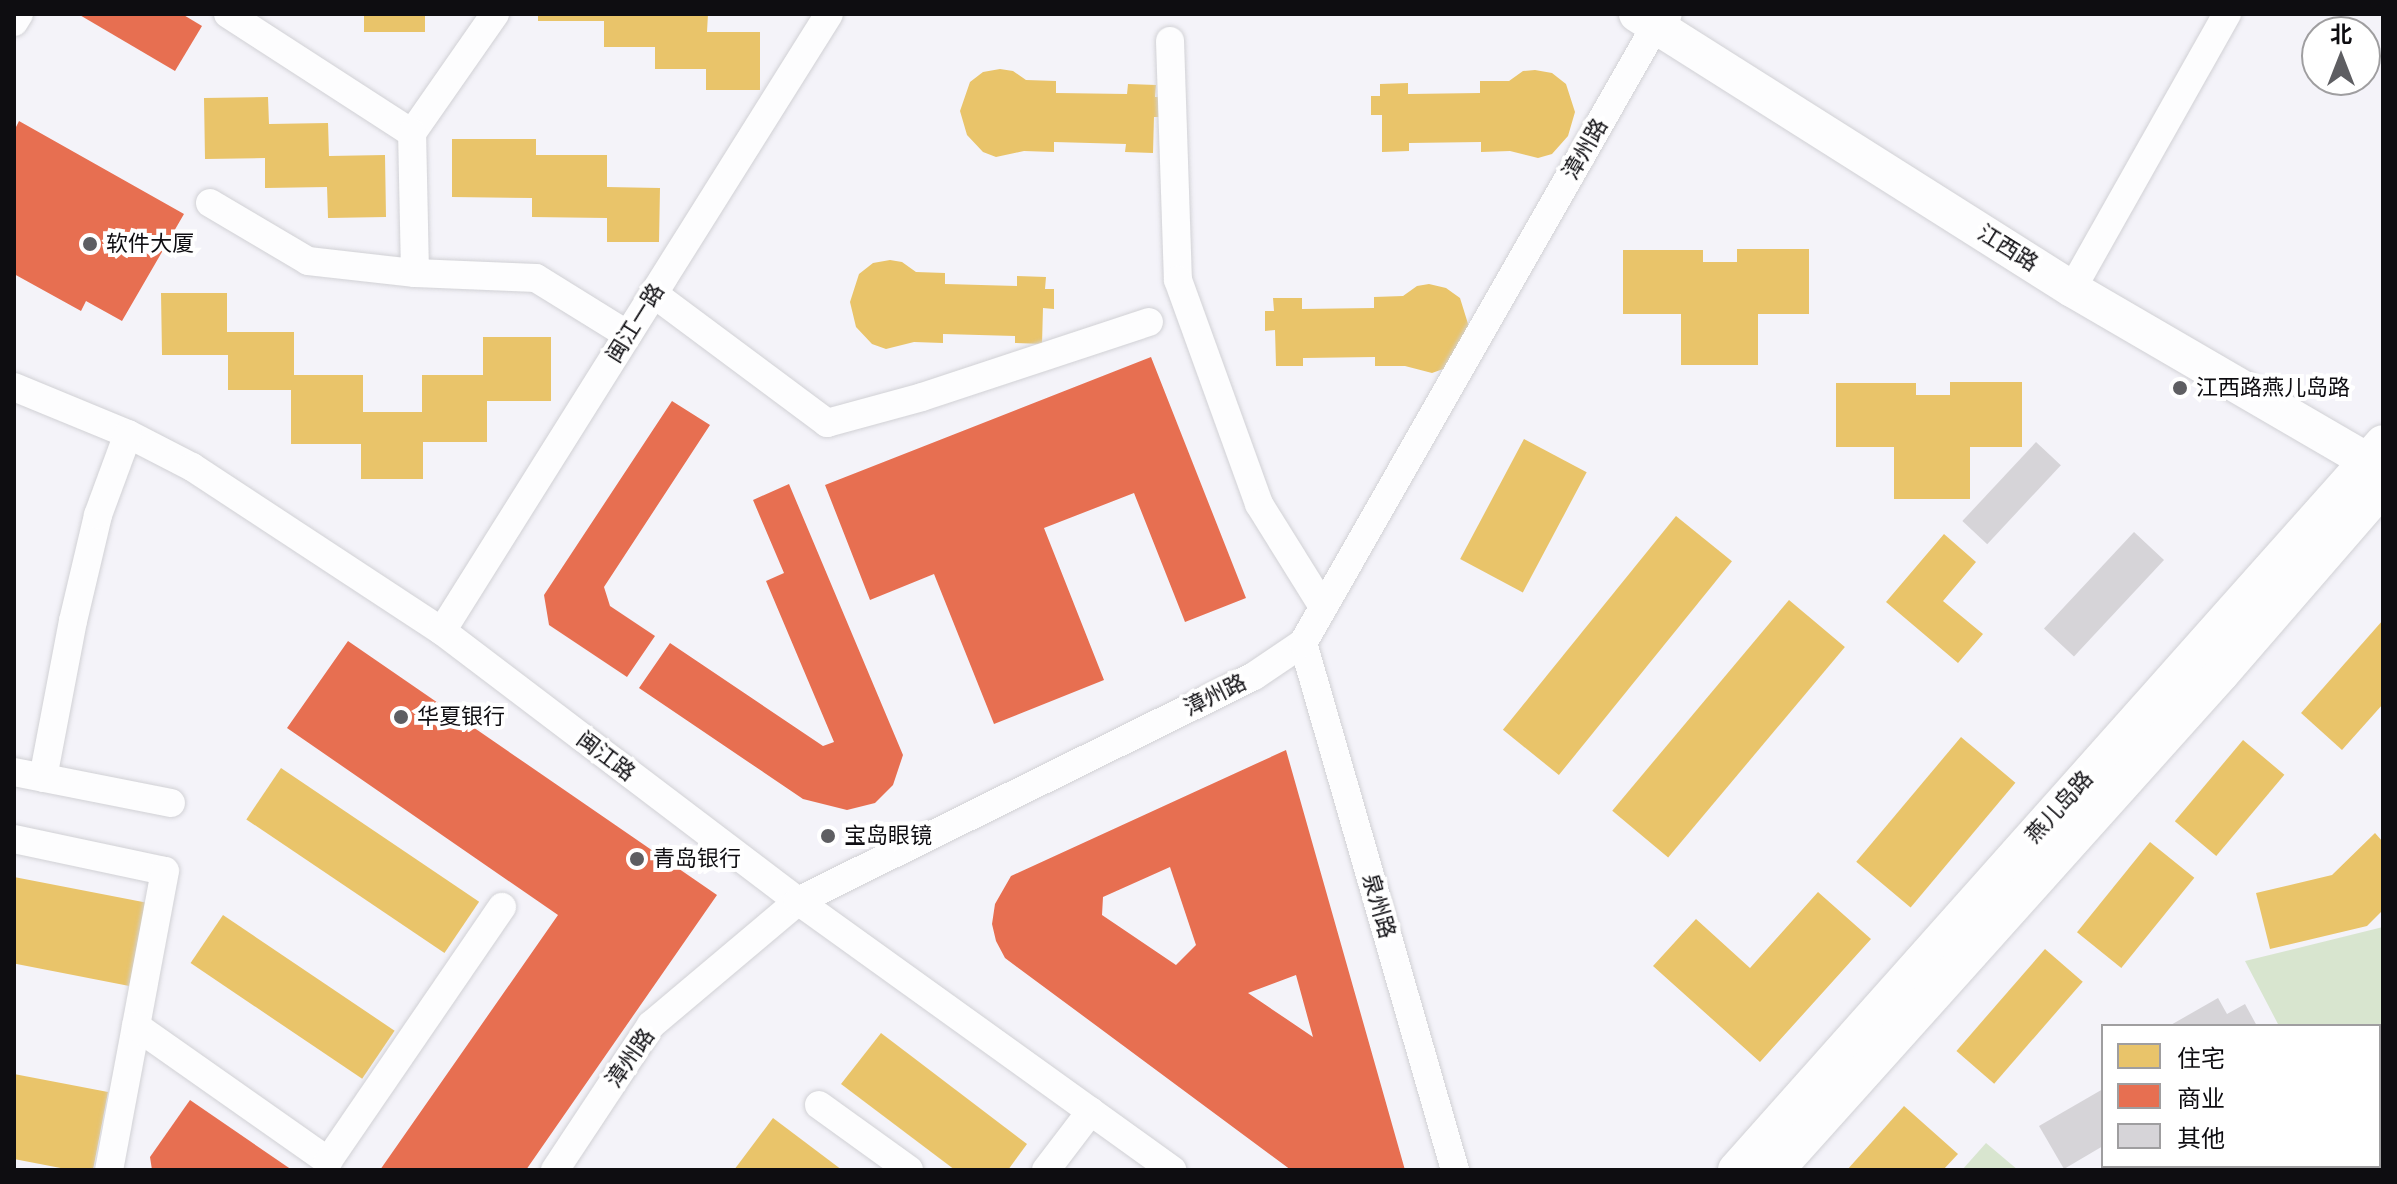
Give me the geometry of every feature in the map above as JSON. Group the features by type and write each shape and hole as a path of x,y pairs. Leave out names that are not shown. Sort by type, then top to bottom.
{"main road":[{"name":"江西路","path":"1654,18 2072,289 2379,466"},
{"name":"燕儿岛路","path":"1736,1170 2379,466"},
{"name":"燕儿岛路","path":"1776,1170 2221,674 2379,466"}],"street":[{"path":"14,22 19,14"},
{"path":"228,14 412,133"},
{"path":"415,273 412,133 495,14"},
{"name":"闽江一路","path":"442,631 829,14"},
{"path":"2072,289 2227,14"},
{"name":"漳州路","path":"555,1170 651,1025 798,901 1254,676 1303,643 1654,18"},
{"path":"1170,41 1178,280 1259,504 1323,607"},
{"path":"210,203 308,261 415,273 536,278 628,335"},
{"path":"654,294 827,423 922,397 1149,322"},
{"name":"闽江路","path":"14,387 128,434 192,467 442,631 798,901 1172,1170"},
{"path":"43,778 73,621 98,515 128,434"},
{"name":"泉州路","path":"1303,643 1455,1170"},
{"path":"14,772 171,803"},
{"path":"14,839 165,871 109,1170"},
{"path":"136,1026 328,1161 502,907"},
{"path":"819,1105 909,1170"},
{"path":"1046,1170 1091,1111"}],"green space":[{"path":"2383,927 2381,1151 2381,1024 2278,1024 2245,961"},
{"path":"1986,1143 2018,1170 1962,1170"},
{"path":"2124,1168 2370,1168 2370,1170"}],"building: 住宅":[{"path":"364,14 425,14 425,32 364,32"},
{"path":"538,14 708,14 707,32 760,32 760,90 706,90 706,69 655,69 655,47 604,47 604,21 538,21"},
{"path":"1000,69 1013,71 1026,80 1056,81 1056,93 1127,94 1128,84 1156,85 1155,97 1164,97 1164,117 1154,117 1153,153 1125,152 1126,144 1054,142 1054,152 1024,151 996,157 983,152 967,135 960,111 970,82 983,72"},
{"path":"1523,71 1552,73 1566,84 1575,112 1568,136 1552,154 1538,158 1510,151 1481,152 1481,142 1409,143 1409,151 1382,152 1382,115 1371,115 1371,96 1380,96 1380,84 1408,83 1408,94 1480,93 1480,81 1509,81"},
{"path":"268,97 269,124 328,123 329,156 385,155 386,217 328,218 327,187 265,188 265,158 205,159 204,98"},
{"path":"452,139 536,139 536,155 607,155 607,187 660,188 659,242 607,242 607,218 532,217 532,198 452,197"},
{"path":"1737,249 1809,249 1809,314 1758,314 1758,365 1681,365 1681,314 1623,314 1623,250 1703,250 1703,262 1737,262"},
{"path":"890,260 902,262 916,272 945,273 945,284 1017,286 1017,276 1046,277 1045,289 1054,289 1054,309 1043,308 1042,344 1015,343 1015,336 943,334 943,343 914,342 886,349 872,344 856,327 850,302 859,274 873,263"},
{"path":"1429,284 1446,288 1460,298 1469,327 1446,368 1432,373 1405,366 1375,366 1375,357 1303,358 1303,366 1276,366 1275,330 1265,331 1265,311 1274,311 1273,298 1302,298 1302,309 1374,308 1374,297 1403,296 1417,286"},
{"path":"161,293 227,293 227,332 294,332 294,375 363,375 363,412 422,412 422,375 483,375 483,337 551,337 551,401 487,401 487,442 423,442 423,479 361,479 361,444 291,444 291,390 228,390 228,355 162,355"},
{"path":"1950,382 2022,382 2022,447 1970,447 1970,499 1894,499 1894,447 1836,447 1836,383 1916,383 1916,395 1950,395"},
{"path":"1524,439 1587,472 1523,592 1460,559"},
{"path":"1676,516 1732,561 1559,775 1503,730"},
{"path":"1944,534 1976,562 1943,601 1983,634 1958,663 1886,602"},
{"path":"1789,600 1845,647 1668,858 1612,811"},
{"path":"2383,620 2383,704 2342,750 2301,713"},
{"path":"353,669 551,803 516,855 318,721"},
{"path":"1961,737 2015,783 1911,908 1856,862"},
{"path":"2243,740 2284,775 2216,856 2175,821"},
{"path":"281,768 479,902 444,953 246,819"},
{"path":"586,828 679,889 562,1064 511,1031 590,913 548,886"},
{"path":"2375,833 2383,842 2383,910 2367,926 2270,949 2256,893 2332,875"},
{"path":"2150,842 2194,878 2121,968 2077,932"},
{"path":"14,877 146,903 129,986 14,964"},
{"path":"1818,892 1871,939 1760,1062 1653,966 1696,919 1750,968"},
{"path":"223,915 395,1031 362,1079 191,963"},
{"path":"2045,949 2083,982 1994,1084 1956,1051"},
{"path":"881,1033 1027,1144 1008,1170 955,1170 841,1084"},
{"path":"14,1074 108,1092 93,1170 71,1170 14,1159"},
{"path":"475,1094 521,1121 491,1170 428,1170"},
{"path":"1904,1106 1958,1154 1943,1170 1847,1170"},
{"path":"773,1118 842,1170 734,1170"},
{"path":"193,1146 233,1170 178,1170"}],"building: 商业":[{"path":"78,14 182,14 202,26 175,71"},
{"name":"软件大厦","path":"19,121 184,214 122,321 86,301 81,311 14,274 14,131"},
{"path":"1151,357 1246,598 1185,622 1134,493 1044,528 1104,680 994,724 934,574 870,600 825,485"},
{"path":"672,401 710,425 604,587 610,606 655,636 627,677 549,625 544,595"},
{"path":"789,484 903,755 893,785 875,803 847,810 803,799 639,688 670,643 823,746 834,742 766,581 784,573 753,500"},
{"path":"348,641 717,895 526,1170 380,1170 558,915 287,728"},
{"path":"1286,750 1405,1170 1291,1170 1005,958 992,924 995,904 1011,876","holes":["1170,867 1196,945 1176,965 1102,915 1103,897","1296,975 1313,1037 1248,993"]},
{"path":"190,1100 292,1170 152,1170 150,1157"}],"building: 其他":[{"path":"2036,442 2061,465 1987,544 1962,521"},
{"path":"2134,532 2164,560 2074,657 2044,629"},
{"path":"2218,998 2227,1014 2245,1004 2256,1024 2172,1024"},
{"path":"2101,1090 2101,1147 2064,1169 2039,1126"}],"place":[{"name":"软件大厦","path":"90,244"},
{"name":"江西路燕儿岛路","path":"2180,388"},
{"name":"华夏银行","path":"401,717"},
{"name":"宝岛眼镜","path":"828,836"},
{"name":"青岛银行","path":"637,859"}]}
